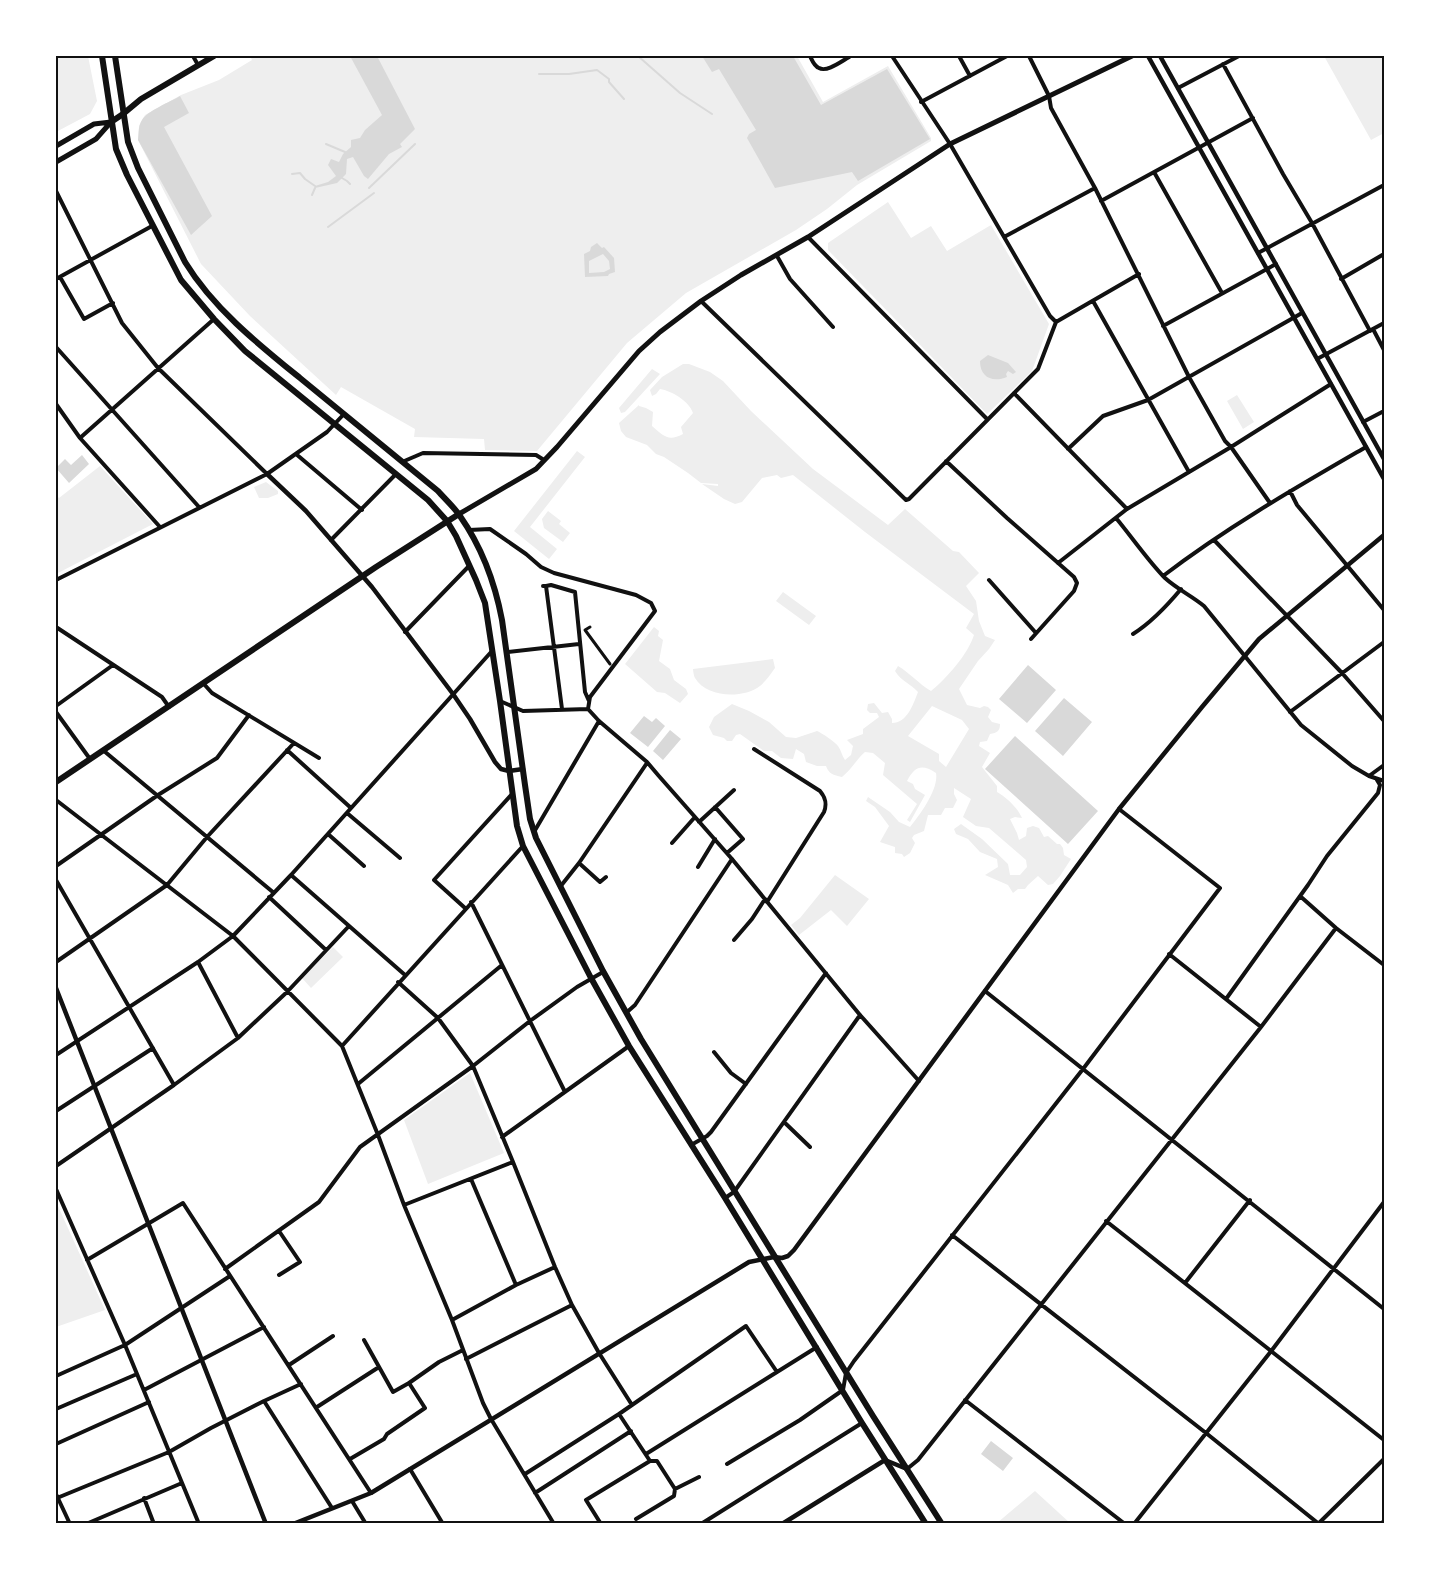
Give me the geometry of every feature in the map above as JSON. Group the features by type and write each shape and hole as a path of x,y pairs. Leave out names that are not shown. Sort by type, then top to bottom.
{"main road":[{"path":"102,56 116,149 127,176 181,280 245,351 428,500 447,521 470,565 485,603 512,794 522,846 629,1046 926,1524"},
{"path":"115,56 128,142 138,168 192,273 253,339 438,491 459,514 469,530 496,592 534,832 560,888 640,1039 942,1524"},
{"path":"56,162 96,139 111,122 141,99 214,56"},
{"path":"56,782 447,521 525,477 544,461 639,351 701,301 808,237 950,144 1132,56"},
{"path":"56,146 94,124 111,122"}],"street":[{"path":"193,56 198,65"},
{"path":"810,56 816,66 821,69 826,69 851,56"},
{"path":"892,56 950,144 1050,316 1056,322"},
{"path":"959,56 970,76"},
{"path":"921,102 1007,56"},
{"path":"1029,56 1049,96 1051,108 1095,188 1189,377 1225,441 1270,503"},
{"path":"1148,56 1384,479"},
{"path":"1160,56 1384,459"},
{"path":"1178,88 1239,56"},
{"path":"1223,64 1341,279 1384,350"},
{"path":"1101,201 1253,118"},
{"path":"1154,172 1222,293"},
{"path":"1258,253 1384,185"},
{"path":"1004,237 1095,188"},
{"path":"56,191 122,323 158,368 306,511 363,576 453,694 501,769 509,771 523,769"},
{"path":"113,303 84,320 58,278 152,226"},
{"path":"808,237 987,419"},
{"path":"1341,279 1384,254"},
{"path":"777,256 790,279 832,327"},
{"path":"1163,326 1275,264"},
{"path":"701,301 906,500 1038,369 1056,322 1139,274"},
{"path":"1093,301 1189,472"},
{"path":"1068,448 1103,416 1148,400 1302,313"},
{"path":"80,438 214,319"},
{"path":"1317,359 1384,323"},
{"path":"56,347 199,507"},
{"path":"1058,563 1126,509 1331,384"},
{"path":"1014,393 1126,509"},
{"path":"56,404 80,438 160,527"},
{"path":"1364,422 1384,411"},
{"path":"56,580 267,474 327,432 344,414"},
{"path":"1163,576 1187,557 1270,503 1366,447"},
{"path":"402,462 423,453 536,455 544,461"},
{"path":"296,454 362,510"},
{"path":"946,461 1074,577 1077,583 1074,591 1030,639"},
{"path":"331,541 396,474"},
{"path":"1290,491 1298,505 1384,610"},
{"path":"1116,518 1163,576 1204,606 1301,725 1352,766 1369,776 1384,781"},
{"path":"469,530 490,529 541,567 554,573 636,595 651,603 655,611 590,696 588,708 598,722 647,762 727,853 860,1015 919,1081"},
{"path":"294,1524 371,1492 749,1262 788,1256 1119,809 1244,656 1259,639 1384,535"},
{"path":"1214,540 1342,673 1384,721"},
{"path":"405,632 470,565"},
{"path":"989,580 1036,633"},
{"path":"562,709 544,586 551,585 575,592 585,692 589,702"},
{"path":"1133,634 1155,617 1180,589"},
{"path":"56,627 162,697 169,706"},
{"path":"590,627 585,630 610,664"},
{"path":"1290,712 1384,642"},
{"path":"507,652 579,644"},
{"path":"56,1055 198,962 233,936 493,651"},
{"path":"56,706 113,665"},
{"path":"203,683 212,693 319,758"},
{"path":"500,701 523,711 588,708"},
{"path":"56,712 90,759"},
{"path":"56,866 158,795 217,758 249,715"},
{"path":"534,832 598,722"},
{"path":"56,962 167,885 207,837 294,743"},
{"path":"734,939 766,901 824,812 826,802 825,796 820,791 754,749"},
{"path":"103,750 274,892"},
{"path":"287,750 352,808"},
{"path":"560,888 647,762"},
{"path":"1369,776 1384,765"},
{"path":"1226,999 1326,856 1378,793 1380,785 1376,779"},
{"path":"699,822 734,790"},
{"path":"465,908 434,880 512,794"},
{"path":"56,800 233,936 342,1046 404,1205 453,1320 483,1403 554,1524"},
{"path":"715,807 743,839 727,853"},
{"path":"727,1464 800,1420 843,1390 846,1373 1083,1069 1220,888 1119,809"},
{"path":"347,813 400,858"},
{"path":"672,843 695,817"},
{"path":"328,834 364,866"},
{"path":"698,867 715,839"},
{"path":"342,1046 522,846"},
{"path":"626,1013 635,1005 732,859"},
{"path":"579,863 600,882 606,877"},
{"path":"291,875 405,975"},
{"path":"56,880 174,1084"},
{"path":"1300,896 1336,928 1384,965"},
{"path":"269,897 326,950"},
{"path":"471,902 565,1092"},
{"path":"56,1166 238,1038 287,992 349,926"},
{"path":"782,1524 885,1460 907,1469 918,1460 1261,1027 1336,928"},
{"path":"1169,954 1261,1027"},
{"path":"198,962 238,1038"},
{"path":"358,1084 502,965"},
{"path":"225,1269 319,1202 360,1147 530,1021 603,971"},
{"path":"691,1145 711,1132 826,973"},
{"path":"398,982 438,1018 472,1066 572,1305 632,1405"},
{"path":"56,988 266,1524"},
{"path":"986,991 1384,1309"},
{"path":"56,1009 62,1004"},
{"path":"725,1198 734,1192 860,1015"},
{"path":"502,1137 629,1046"},
{"path":"56,1111 153,1048"},
{"path":"714,1052 731,1072 746,1084"},
{"path":"784,1122 810,1147"},
{"path":"404,1205 513,1162"},
{"path":"471,1179 516,1285"},
{"path":"56,1189 125,1345 199,1524"},
{"path":"1185,1283 1250,1200"},
{"path":"1134,1524 1272,1350 1384,1202"},
{"path":"87,1260 183,1203 371,1492"},
{"path":"1106,1221 1384,1440"},
{"path":"279,1230 300,1262 279,1275"},
{"path":"952,1235 1319,1523 1384,1459"},
{"path":"453,1320 516,1285 555,1267"},
{"path":"56,1376 125,1345 230,1276"},
{"path":"466,1359 572,1305"},
{"path":"525,1474 619,1414 746,1326 777,1372"},
{"path":"144,1390 264,1327"},
{"path":"289,1365 333,1336"},
{"path":"364,1340 393,1392 463,1350"},
{"path":"646,1454 817,1347"},
{"path":"316,1407 379,1367"},
{"path":"56,1410 137,1374"},
{"path":"350,1460 384,1439 387,1434 425,1408 409,1383"},
{"path":"70,1524 56,1496 169,1452 225,1421 301,1384"},
{"path":"965,1400 1125,1524"},
{"path":"264,1401 332,1508"},
{"path":"56,1444 149,1402"},
{"path":"619,1414 650,1461"},
{"path":"701,1524 862,1423"},
{"path":"536,1493 631,1431"},
{"path":"601,1524 586,1500 650,1461 657,1461 675,1489 674,1496 636,1519"},
{"path":"410,1469 443,1524"},
{"path":"675,1489 699,1477"},
{"path":"86,1524 182,1483"},
{"path":"144,1498 154,1524"},
{"path":"352,1501 366,1524"}],"shaded area":[{"path":"56,56 88,56 97,101 90,114 56,132"},
{"path":"250,56 797,56 823,102 888,66 931,141 857,185 796,230 686,293 627,343 537,451 485,450 484,439 414,437 415,429 341,387 336,395 250,316 201,264 138,140 139,126 145,115 181,95 219,80 252,60"},
{"path":"350,56 377,56 415,129 400,144 402,147 389,154 368,179 353,157 347,159 346,174 337,183 315,188 336,176 328,165 331,159 339,162 343,154 351,147 351,140 360,138 365,130 382,115"},
{"path":"702,56 793,56 821,105 887,69 930,139 858,181 852,172 775,188 747,138 756,130 719,69 712,72"},
{"path":"1324,56 1384,56 1384,133 1371,140"},
{"path":"180,96 189,113 164,127 212,216 191,235 138,140 142,120 154,110"},
{"path":"888,202 911,238 931,226 947,251 991,225 1049,324 1032,371 987,414 828,250 828,243"},
{"path":"597,243 602,248 604,247 614,258 615,272 608,276 585,277 584,254 590,251 591,247","holes":["603,254 609,261 610,269 604,272 589,273 589,261"]},
{"path":"988,355 1008,363 1016,372 1013,374 1008,371 1007,377 1002,379 988,377 982,371 980,361"},
{"path":"683,364 710,372 723,381 751,411 813,469 888,525 905,509 953,551 959,552 979,573 966,586 976,601 979,621 985,636 995,640 959,689 967,705 988,707 991,710 988,717 992,722 1000,724 999,730 990,734 987,741 980,742 979,746 990,753 982,767 997,786 997,792 1011,803 1022,818 1010,819 1019,840 1026,836 1027,828 1033,826 1039,828 1044,837 1048,836 1060,844 1064,855 1071,859 1053,884 1048,885 1038,876 1025,889 1018,889 1013,893 1008,885 985,875 998,867 997,859 980,852 968,839 956,834 954,829 961,824 982,839 1008,864 1010,875 1020,875 1027,867 1026,860 989,828 976,826 963,817 971,799 954,788 957,800 953,808 945,808 941,815 928,815 924,831 912,838 915,843 910,853 904,857 902,854 895,853 895,847 880,842 889,826 875,807 866,801 868,797 890,812 899,822 910,827 935,786 936,773 931,770 919,768 907,781 925,795 910,822 907,820 917,804 883,775 885,763 873,753 865,752 842,777 832,774 826,766 806,762 804,754 796,749 793,759 781,758 772,751 764,751 740,734 736,735 732,741 713,735 709,727 714,717 732,704 769,722 786,737 796,738 817,731 836,744 845,760 851,755 853,746 847,740 863,734 863,729 879,717 877,713 870,713 867,710 868,704 874,703 882,713 888,712 892,723 906,717 912,708 918,692 897,674 895,671 898,666 931,691 950,673 967,650 974,635 966,628 974,614 793,475 781,478 777,475 762,478 742,502 735,504 702,484 718,486 718,484 701,483 664,457 656,454 647,445 626,437 619,423 639,405 653,412 652,426 663,435 674,438 683,434 681,427 693,413 680,397 670,392 660,389 652,396 650,390 662,377","holes":["932,706 962,720 969,729 946,767 939,761 939,754 908,736"]},
{"path":"652,369 660,374 625,412 621,413 619,408"},
{"path":"1237,395 1254,422 1243,429 1227,401"},
{"path":"577,451 585,457 530,527 557,549 549,559 514,531"},
{"path":"82,455 89,464 69,483 56,468 65,459 71,465"},
{"path":"100,466 153,524 56,574 56,495 59,498"},
{"path":"266,482 278,491 278,494 268,498 259,498 254,487"},
{"path":"548,511 561,521 559,524 570,533 563,542 544,528 542,519"},
{"path":"783,592 816,616 809,625 776,601"},
{"path":"654,627 659,631 658,636 663,640 659,661 670,669 674,680 686,689 688,694 680,703 665,693 657,692 625,664"},
{"path":"773,659 775,668 766,680 760,686 744,693 726,694 708,690 695,678 693,672 693,669"},
{"path":"1028,665 1056,690 1027,723 999,699"},
{"path":"1064,698 1092,722 1063,756 1035,731"},
{"path":"644,716 652,722 656,718 665,726 648,747 630,733"},
{"path":"670,730 681,739 663,760 653,751"},
{"path":"1015,736 1098,811 1068,844 985,769"},
{"path":"835,875 869,899 847,926 831,910 799,935 791,925 800,918"},
{"path":"333,947 343,957 311,988 302,978"},
{"path":"470,1073 504,1153 428,1184 404,1120"},
{"path":"58,1206 105,1310 56,1327 56,1207"},
{"path":"991,1441 1013,1458 1003,1471 981,1454"},
{"path":"1035,1491 1070,1523 997,1523"}],"waterway":[{"path":"638,56 680,93 712,114"},
{"path":"539,74 569,74 597,70 609,79 624,99"},
{"path":"326,144 345,152"},
{"path":"369,188 415,144"},
{"path":"292,174 300,173 315,186"},
{"path":"342,178 350,184"},
{"path":"312,195 315,188"},
{"path":"328,227 374,193"}]}
